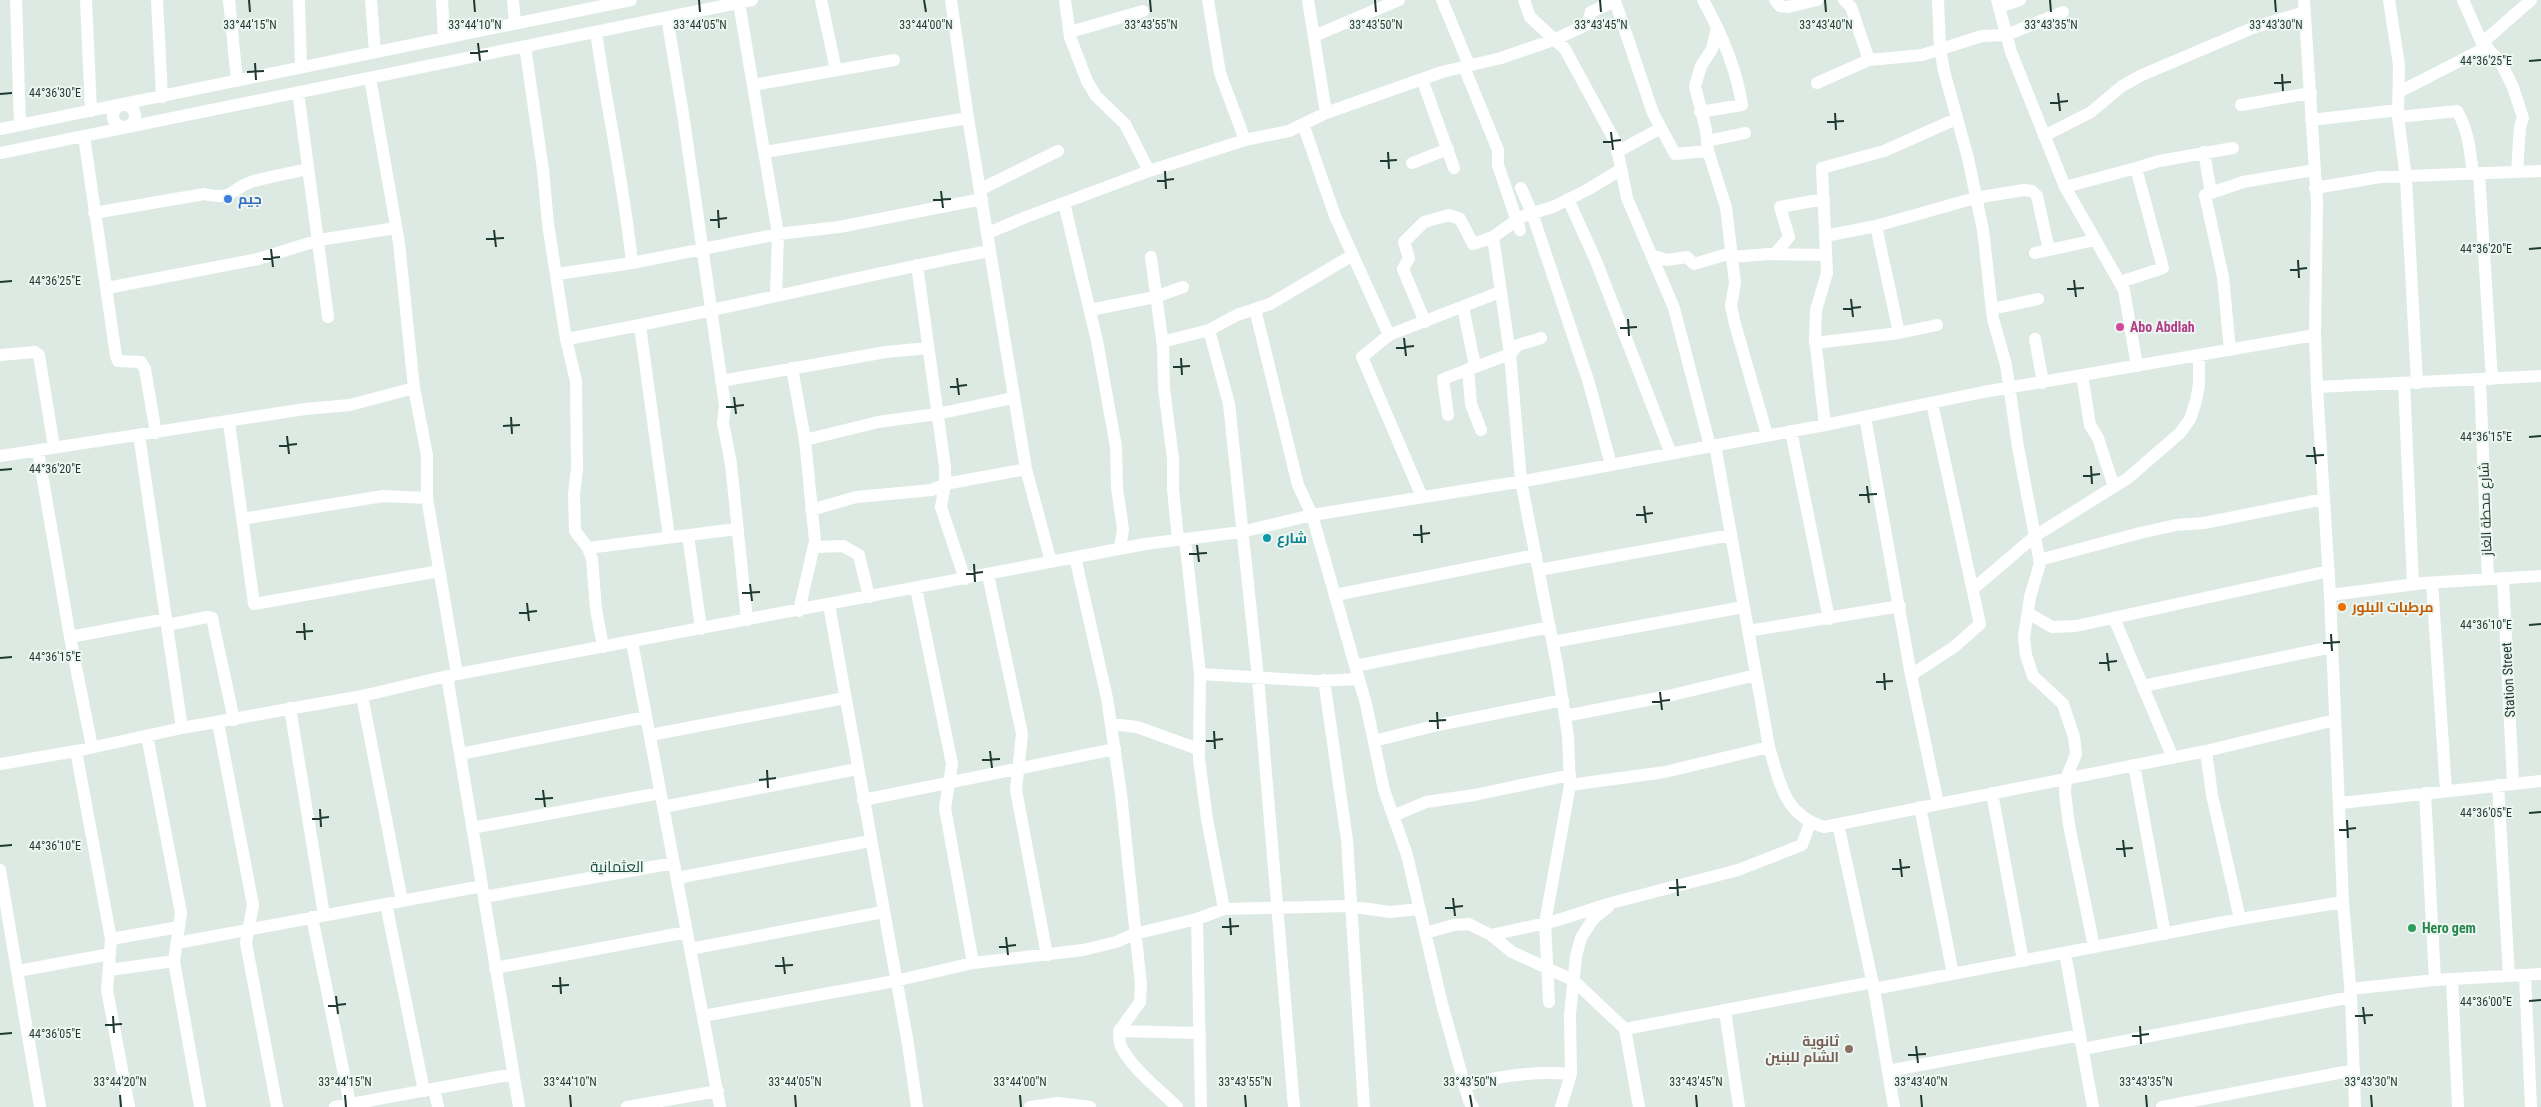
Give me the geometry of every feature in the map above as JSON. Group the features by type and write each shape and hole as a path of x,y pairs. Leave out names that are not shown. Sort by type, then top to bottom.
{"street":[{"path":"16,0 20,125"},
{"path":"86,0 92,111"},
{"path":"157,0 162,97"},
{"path":"229,0 237,81"},
{"path":"299,0 302,67"},
{"path":"371,0 375,52"},
{"path":"442,0 444,37"},
{"path":"514,0 516,23"},
{"path":"0,129 516,23 587,4 631,0"},
{"path":"821,0 836,70"},
{"path":"951,0 1013,398 1026,470 1051,562"},
{"path":"1065,0 1070,32 1087,81 1096,96 1125,124 1149,171"},
{"path":"1208,0 1220,73 1245,140"},
{"path":"1308,0 1326,113"},
{"path":"1314,36 1400,0"},
{"path":"1442,0 1498,150 1498,165 1518,225"},
{"path":"1524,0 1530,18 1556,39 1565,49 1616,143 1627,198 1654,256 1674,308 1713,446 1770,747 1783,793 1795,812 1810,823 1824,828 1920,807 2206,752 2335,720"},
{"path":"1700,112 1742,105 1738,80 1727,47 1703,0"},
{"path":"1775,0 1780,6 1788,7 1817,0"},
{"path":"1844,0 1851,7 1868,60"},
{"path":"1938,0 1940,48 1956,119 1968,158 1983,230 1992,309 2006,365 2008,388 2040,560 2024,637 2026,655 2033,676 2063,704 2074,737 2076,754 2066,779 2069,825 2094,947"},
{"path":"2020,0 1998,4 2006,35 2065,188 2120,282 2129,311 2137,366"},
{"path":"2389,0 2398,56 2398,113 2406,178 2418,383"},
{"path":"2463,0 2484,45 2500,61 2513,87 2523,118 2520,127 2517,172"},
{"path":"2399,92 2484,45 2531,0"},
{"path":"0,153 745,1 753,85 778,234 776,295"},
{"path":"988,233 1149,171 1245,140 1264,138 1303,124 1326,113 1422,79 1501,58 1556,39 1588,24 1591,12 1615,1 1631,52 1660,128 1675,154 1707,146 1745,133"},
{"path":"2044,136 2091,112 2122,86 2142,75 2305,6 2315,188 2317,387 2329,571 2335,720 2341,803 2343,902 2350,993 2355,1107"},
{"path":"1070,32 1143,11"},
{"path":"1817,83 1868,60 1905,58 1982,36 2006,35 2062,12"},
{"path":"666,17 704,248 725,406 723,423 731,464 736,528 747,620"},
{"path":"1717,28 1712,49 1701,66 1695,86 1707,146 1726,208 1735,283 1731,306 1767,435"},
{"path":"596,32 607,106 625,195 632,263"},
{"path":"525,46 566,339 576,381 578,410 575,441 577,468 574,494 575,531 588,548 592,559 596,610 603,647"},
{"path":"753,85 894,60"},
{"path":"370,78 396,228 414,388 427,455 427,498 439,570 460,754 519,1107"},
{"path":"1422,79 1454,168"},
{"path":"298,92 328,317"},
{"path":"2241,105 2311,93"},
{"path":"122,105 116,109 113,116 116,124 126,128"},
{"name":"شارع محطة الغاز","path":"2398,113 2457,111 2469,140 2476,174 2486,379 2488,579"},
{"path":"2311,120 2398,113"},
{"path":"765,152 968,118"},
{"path":"1825,425 1815,343 1816,310 1827,273 1822,168 1884,151 1956,119"},
{"path":"1303,124 1334,216 1389,335"},
{"path":"1617,152 1660,128"},
{"path":"84,136 94,213 118,361 141,362 145,369 156,433"},
{"path":"2065,188 2136,168 2204,152 2233,148"},
{"path":"1412,163 1448,149"},
{"path":"557,274 632,263 778,234 839,227 981,194 1058,151"},
{"path":"2204,152 2211,193"},
{"path":"2120,282 2163,268 2136,168"},
{"path":"94,213 204,194 218,197 230,195 242,186 253,182 308,169"},
{"path":"1425,322 1403,269 1409,258 1404,242 1424,222 1449,215 1460,219 1473,244 1518,225 1532,213 1568,199 1620,170"},
{"path":"2230,350 2223,277 2205,195 2243,182 2314,170"},
{"path":"2315,188 2380,177 2406,178 2541,171"},
{"path":"1521,188 1532,213 1590,383 1611,465"},
{"path":"1825,236 1876,226 1975,198 2024,190 2032,191 2037,196 2049,250"},
{"path":"1568,199 1596,261 1671,454"},
{"path":"1775,254 1788,237 1780,207 1824,199"},
{"path":"1064,203 1090,310 1116,447 1117,488 1123,528 1120,548"},
{"path":"1876,226 1899,333"},
{"path":"107,288 258,260 319,240 396,228"},
{"path":"1493,237 1510,354 1521,481 1563,700 1570,780 1545,923 1549,1002"},
{"path":"2035,253 2095,240"},
{"path":"566,339 640,326 776,295 989,251"},
{"path":"1654,256 1667,260 1687,257 1694,264 1731,255 1826,255"},
{"path":"1162,342 1209,330 1237,315 1279,300 1351,256"},
{"path":"1151,257 1162,342 1182,539 1200,674 1198,749 1207,819 1224,909"},
{"path":"917,265 923,298 945,484 941,507 965,579"},
{"path":"1090,310 1155,297 1183,287"},
{"path":"1422,497 1362,357 1389,335 1500,292"},
{"path":"1992,309 2038,299"},
{"path":"1463,307 1472,367 1471,404 1481,430"},
{"path":"1255,309 1298,485 1312,515 1336,595 1359,679 1384,790 1407,855 1425,933 1470,1105"},
{"path":"1815,343 1899,333 1937,325"},
{"path":"640,326 669,537"},
{"path":"1209,330 1229,404 1241,532 1258,678 1279,907 1294,1107"},
{"path":"0,764 76,751 182,728 362,696 452,675 988,575 1120,548 1241,532 1312,515 1611,465 2008,388 2315,334"},
{"path":"1448,415 1443,379 1510,354 1518,345 1541,338"},
{"path":"2035,339 2043,383"},
{"path":"721,381 886,352 928,348"},
{"path":"0,355 35,352 38,355 54,447"},
{"path":"1973,588 2035,536 2114,487 2162,450 2180,433 2190,419 2199,384 2198,355"},
{"path":"792,368 805,440 814,547 799,610"},
{"path":"2082,375 2090,426 2098,438 2114,487"},
{"path":"2317,387 2541,376"},
{"path":"2404,384 2413,584"},
{"path":"0,456 229,423 305,410 350,405 414,388"},
{"path":"805,440 878,422 937,414 1013,398"},
{"path":"1912,675 1954,646 1980,624 1932,403"},
{"path":"1865,416 1912,675 1938,804"},
{"path":"229,423 254,604 439,570"},
{"path":"1791,431 1829,619"},
{"path":"139,435 182,728"},
{"path":"38,451 70,637 92,747"},
{"path":"812,510 856,497 932,490 945,484 1026,470"},
{"path":"242,519 383,496 427,498"},
{"path":"2040,560 2140,532 2176,525 2204,523 2324,499"},
{"path":"588,548 736,528"},
{"path":"688,535 701,629"},
{"path":"1539,570 1730,535"},
{"path":"814,547 843,546 859,554 869,597"},
{"path":"1336,595 1536,555"},
{"path":"1075,557 1111,724 1121,794 1134,934 1141,985 1140,1002 1119,1031 1122,1049 1136,1068 1176,1107"},
{"path":"2028,613 2052,627 2076,626 2329,571"},
{"path":"988,575 1022,734 1016,790 1047,955"},
{"path":"2330,595 2413,584 2541,576"},
{"name":"Station Street","path":"2503,578 2513,783"},
{"path":"2432,583 2446,790"},
{"path":"916,588 952,764 945,808 973,963"},
{"path":"828,605 908,1044 917,1107"},
{"path":"1748,631 1900,606"},
{"path":"1553,642 1744,607"},
{"path":"70,637 166,622 212,618 234,720"},
{"path":"2114,618 2173,758"},
{"path":"1355,666 1550,627"},
{"path":"632,642 720,1107"},
{"path":"2143,686 2332,647"},
{"path":"1200,674 1258,678 1359,679"},
{"path":"1565,716 1668,696 1756,675"},
{"path":"1324,680 1348,840 1364,1107"},
{"path":"362,696 402,901"},
{"path":"650,734 845,698"},
{"path":"1374,741 1438,725 1563,700"},
{"path":"290,708 318,916 359,1104"},
{"path":"460,754 646,717"},
{"path":"218,723 253,905 246,943 277,1107"},
{"path":"1111,724 1137,727 1198,749"},
{"path":"147,736 181,914 174,961 200,1107"},
{"path":"1394,816 1426,802 1570,780 1665,772 1770,747"},
{"path":"863,800 1114,749"},
{"path":"76,751 111,939 107,990 129,1107"},
{"path":"2206,752 2212,794 2240,919"},
{"path":"2134,765 2165,934"},
{"path":"663,807 858,769"},
{"path":"2341,803 2541,781"},
{"path":"2498,785 2509,976"},
{"path":"472,828 660,793"},
{"path":"1992,793 2023,961"},
{"path":"2425,793 2435,980"},
{"path":"1920,807 1952,974"},
{"path":"1492,935 1545,923 1729,872 1789,851 1802,845 1810,823"},
{"path":"1838,824 1873,986 1894,1107"},
{"path":"677,878 870,841"},
{"path":"176,943 402,901 483,892 674,863"},
{"path":"0,870 6,938 18,971 40,1107"},
{"path":"1625,1029 1952,974 2240,919 2343,902"},
{"path":"1561,1107 1571,1074 1570,1015 1573,980 1581,938 1594,919 1612,903"},
{"path":"386,904 429,1090 438,1107"},
{"path":"703,1016 895,980 973,963 1047,955 1108,944 1134,934 1197,919 1224,909 1353,907 1390,912 1419,909"},
{"path":"690,949 883,912"},
{"path":"1197,919 1201,1107"},
{"path":"1425,933 1454,925 1469,924 1492,935 1512,952 1573,980 1625,1029 1639,1107"},
{"path":"111,939 179,926"},
{"path":"495,968 687,932"},
{"path":"2065,953 2083,1049 2091,1107"},
{"path":"18,971 110,954"},
{"path":"109,970 174,961"},
{"path":"2083,1049 2350,993 2435,980 2541,974"},
{"path":"2525,975 2531,1107"},
{"path":"2452,980 2458,1107"},
{"path":"1726,1011 1739,1107"},
{"path":"1119,1031 1200,1033"},
{"path":"1888,1071 2080,1035"},
{"path":"2162,1107 2354,1070"},
{"path":"1464,1086 1486,1079 1529,1072 1571,1074"},
{"path":"335,1107 513,1074"},
{"path":"627,1107 718,1090"},
{"path":"718,1090 725,1107"},
{"path":"1030,1107 1058,1103 1090,1107"}],"place":[{"name":"جيم","path":"228,199"},
{"name":"Abo Abdlah","path":"2120,327"},
{"name":"شارع","path":"1267,538"},
{"name":"مرطبات البلور","path":"2342,607"},
{"name":"Hero gem","path":"2412,928"},
{"name":"ثانوية الشام للبنين","path":"1849,1049"}],"district":[{"name":"العثمانية","path":"617,867"}]}
